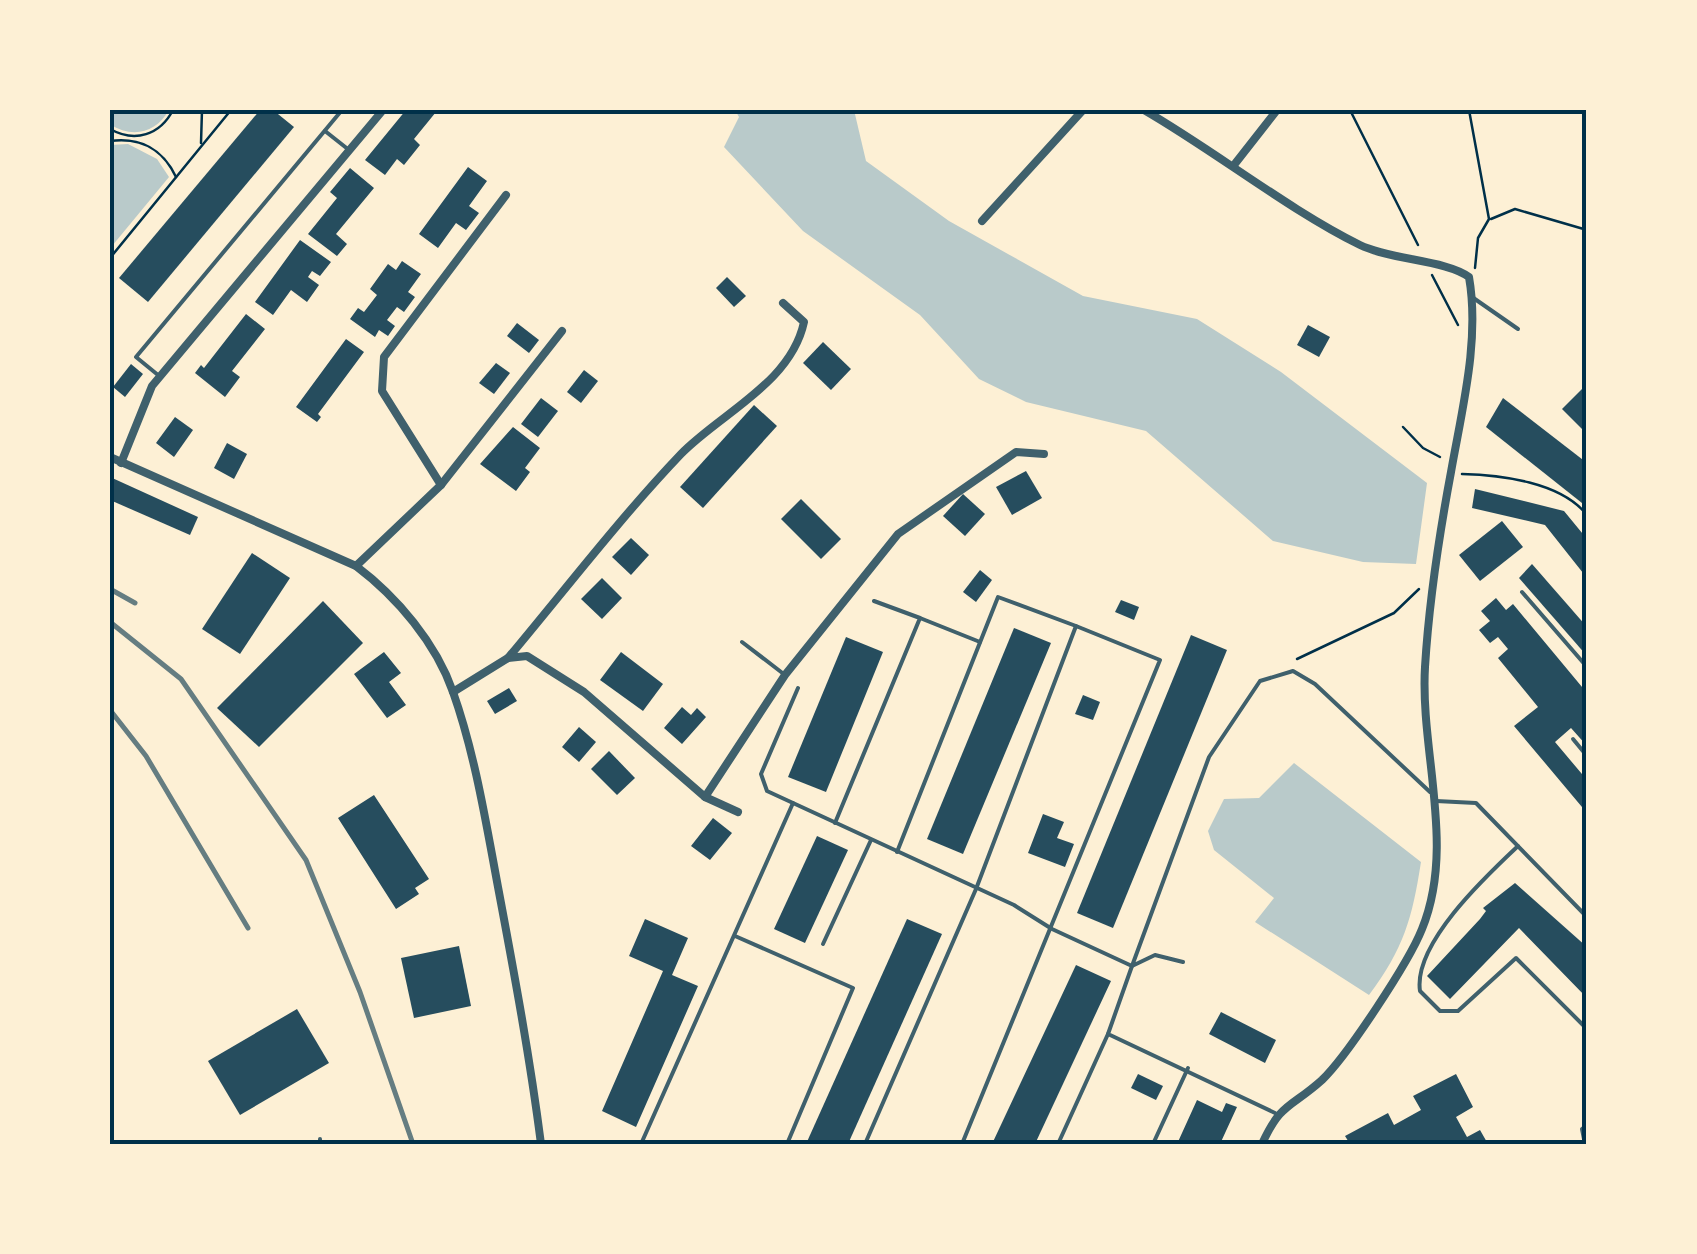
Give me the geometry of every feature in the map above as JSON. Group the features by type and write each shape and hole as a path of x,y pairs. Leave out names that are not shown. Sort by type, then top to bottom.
{"street":[{"path":"121,462 160,376 382,110"},
{"path":"982,221 1083,110"},
{"path":"1144,110 1360,245 1427,265 1456,267 1468,277 1472,297 1470,343 1435,574 1425,670 1434,798 1434,870 1424,926 1404,965 1323,1078 1276,1113 1262,1144"},
{"path":"1234,165 1277,110"},
{"path":"441,484 382,391 384,358 506,195"},
{"path":"453,692 508,658 683,452 732,415 789,358 804,322 783,303"},
{"path":"356,566 441,484 562,331"},
{"path":"705,797 785,675 898,534 1016,452 1044,454"},
{"path":"110,458 356,566 415,625 453,692 486,826 530,1059 541,1144"},
{"path":"508,658 527,656 544,664 584,692 705,797 738,812"}],"lane":[{"path":"160,376 136,357 342,110"},
{"path":"325,131 349,150"},
{"path":"1472,297 1518,328"},
{"path":"1522,592 1587,667"},
{"path":"897,852 998,597 1160,660 962,1144"},
{"path":"874,601 980,642"},
{"path":"835,823 920,618"},
{"path":"864,1144 976,890 1076,626"},
{"path":"742,642 785,675"},
{"path":"1058,1144 1108,1034 1210,757 1260,681 1294,672 1314,684 1434,798 1472,800 1587,917"},
{"path":"798,688 761,774 766,790 1014,905 1052,929 1132,966"},
{"path":"1573,740 1587,756"},
{"path":"641,1144 793,803"},
{"path":"822,944 871,840"},
{"path":"1518,846 1451,913 1419,978 1420,992 1440,1011 1458,1011 1516,958 1587,1030"},
{"path":"734,936 853,988 787,1144"},
{"path":"1132,966 1155,955 1183,962"},
{"path":"1108,1034 1188,1068 1276,1113"},
{"path":"1153,1144 1188,1068"},
{"path":"1585,1144 1582,1130 1587,1125"}],"path":[{"path":"110,141 153,132 173,110"},
{"path":"200,147 202,110"},
{"path":"110,258 231,110"},
{"path":"1350,110 1470,343"},
{"path":"1469,110 1490,219"},
{"path":"110,129 156,150 176,177"},
{"path":"1472,297 1478,238 1490,219 1514,209 1587,230"},
{"path":"1403,427 1451,469 1498,475 1575,499 1587,514"},
{"path":"1294,672 1297,659 1394,613 1435,574"}],"shaded area":[{"path":"110,110 169,110 157,124 135,132 110,124"},
{"path":"735,110 854,110 866,161 949,221 1083,296 1197,319 1281,372 1427,483 1416,564 1363,562 1273,541 1146,431 1026,402 979,379 920,315 803,231 724,147 739,117"},
{"path":"128,144 157,159 169,177 112,246 110,145"},
{"path":"1294,763 1421,862 1405,932 1369,995 1255,922 1274,898 1214,850 1208,831 1224,799 1259,798"}],"building":[{"path":"260,110 273,110 294,127 148,302 119,278"},
{"path":"406,110 436,112 414,139 420,145 404,165 397,159 385,175 365,160"},
{"path":"468,167 487,181 469,206 479,213 466,230 456,223 438,248 419,234"},
{"path":"350,168 374,188 336,234 347,244 337,256 308,234 337,198 330,192"},
{"path":"300,240 331,262 320,276 312,271 308,277 319,285 307,302 291,290 273,315 255,302"},
{"path":"402,261 421,274 408,292 415,297 404,312 397,307 387,320 395,326 388,336 379,330 375,337 350,319 358,308 364,312 377,295 370,289 388,264 396,270"},
{"path":"727,277 746,296 734,307 716,288"},
{"path":"246,314 265,329 232,371 240,377 225,397 195,373 201,365 204,368"},
{"path":"517,323 539,340 529,353 507,336"},
{"path":"1308,325 1330,337 1319,357 1297,345"},
{"path":"346,339 364,352 318,414 321,417 317,422 296,407"},
{"path":"823,342 851,369 831,390 803,363"},
{"path":"496,363 510,373 494,394 479,383"},
{"path":"131,364 143,374 125,397 113,387"},
{"path":"584,370 598,381 581,403 567,392"},
{"path":"1587,384 1587,434 1562,409"},
{"path":"541,398 558,411 538,437 521,424"},
{"path":"1503,398 1587,463 1587,507 1486,427"},
{"path":"754,405 777,426 703,508 680,487"},
{"path":"175,417 193,430 174,457 156,443"},
{"path":"513,427 540,448 525,468 530,472 516,491 480,464"},
{"path":"227,443 247,454 234,479 214,468"},
{"path":"1026,471 1042,498 1012,515 996,487"},
{"path":"110,477 198,517 190,535 110,500"},
{"path":"1475,489 1564,511 1587,539 1587,578 1545,525 1472,508"},
{"path":"963,494 985,514 965,536 943,516"},
{"path":"801,499 841,539 821,559 781,519"},
{"path":"1502,521 1523,547 1480,581 1459,555"},
{"path":"631,538 649,555 631,575 612,557"},
{"path":"252,553 290,578 240,654 202,629"},
{"path":"1532,564 1587,627 1587,656 1519,578"},
{"path":"980,570 992,580 976,602 963,592"},
{"path":"602,578 622,598 602,619 581,599"},
{"path":"1496,598 1506,610 1513,604 1587,693 1587,746 1571,728 1555,742 1587,780 1587,813 1514,726 1538,707 1498,658 1508,649 1498,637 1490,643 1479,630 1490,621 1481,611"},
{"path":"1121,600 1139,607 1134,620 1115,612"},
{"path":"323,601 363,643 259,747 217,708"},
{"path":"1014,628 1051,643 963,854 927,839"},
{"path":"1191,635 1227,650 1113,928 1077,913"},
{"path":"846,637 883,652 826,792 788,777"},
{"path":"384,652 401,673 389,682 406,705 387,718 354,674"},
{"path":"621,652 663,684 643,711 600,680"},
{"path":"509,688 517,701 495,714 487,701"},
{"path":"1083,695 1100,702 1093,720 1075,714"},
{"path":"682,707 691,715 697,708 706,717 682,744 664,728"},
{"path":"579,727 596,742 579,762 562,747"},
{"path":"609,751 635,778 617,795 591,769"},
{"path":"374,795 429,879 415,888 419,894 396,909 338,818"},
{"path":"1043,814 1064,822 1057,838 1074,844 1065,867 1028,853"},
{"path":"713,818 732,833 710,860 691,846"},
{"path":"817,836 848,850 805,943 774,929"},
{"path":"1515,883 1587,947 1587,998 1519,928 1450,999 1427,976 1480,919 1486,911 1483,908"},
{"path":"645,919 688,938 672,975 698,986 636,1127 602,1111 663,971 629,956"},
{"path":"907,919 942,934 848,1144 806,1144"},
{"path":"459,946 471,1006 414,1018 401,958"},
{"path":"1076,965 1111,981 1035,1144 992,1144"},
{"path":"297,1009 329,1063 240,1115 208,1061"},
{"path":"1221,1012 1276,1040 1265,1063 1209,1034"},
{"path":"1138,1074 1163,1086 1156,1100 1131,1088"},
{"path":"1456,1074 1473,1107 1456,1117 1467,1137 1480,1130 1488,1144 1350,1144 1345,1136 1388,1113 1394,1125 1421,1110 1413,1096"},
{"path":"1197,1100 1222,1112 1226,1103 1237,1107 1220,1144 1177,1144"}],"railway":[{"path":"110,589 135,603"},
{"path":"110,622 181,679 306,860 360,992 413,1144"},
{"path":"110,710 146,756 248,928"}]}
